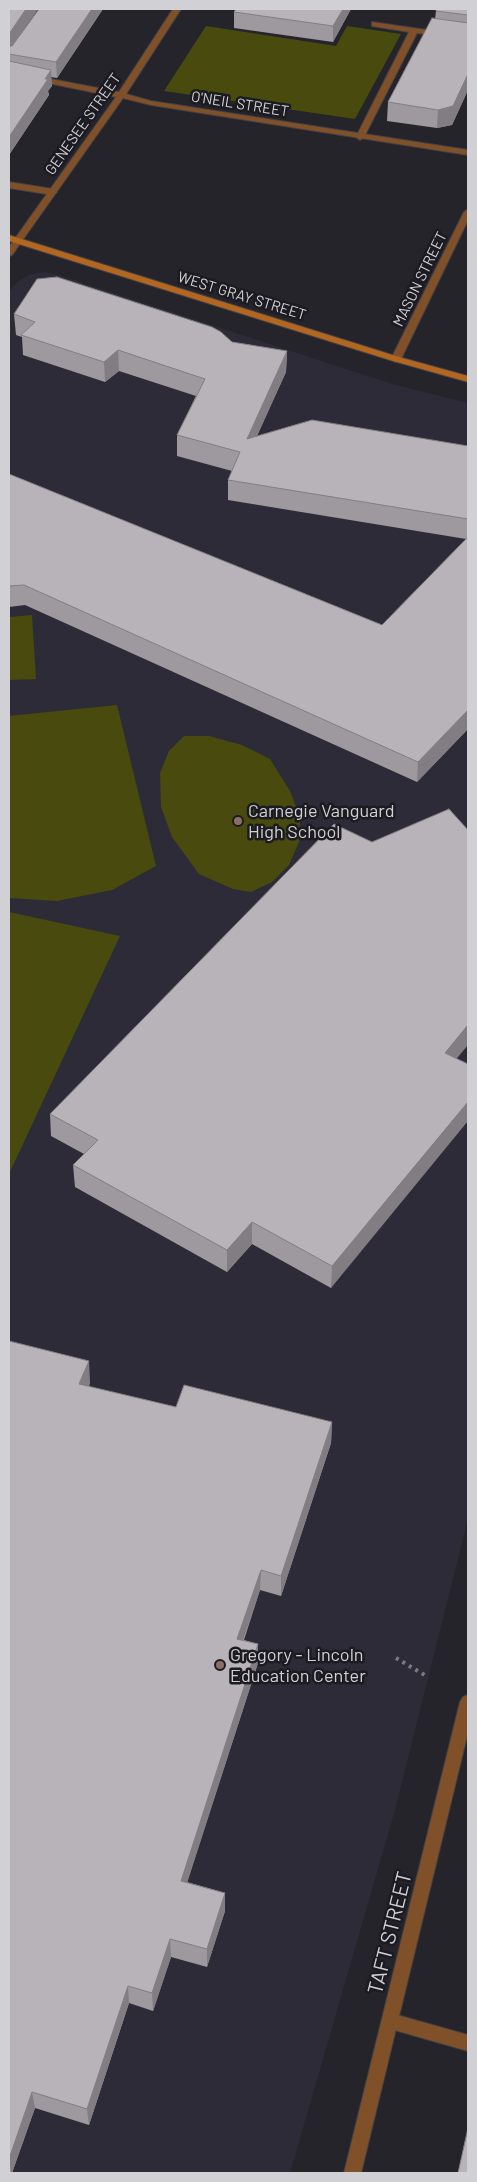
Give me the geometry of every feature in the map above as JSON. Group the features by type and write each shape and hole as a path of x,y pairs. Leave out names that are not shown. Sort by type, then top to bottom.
{"main road":[{"name":"WEST GRAY STREET","path":"9,238 396,359 468,379"}],"street":[{"name":"GENESEE STREET","path":"9,253 121,96 177,9"},
{"path":"375,24 468,38"},
{"path":"360,137 414,30"},
{"name":"O'NEIL STREET","path":"9,74 151,103 468,153"},
{"path":"9,185 53,192"},
{"name":"MASON STREET","path":"396,359 468,212"},
{"name":"TAFT STREET","path":"352,2173 468,1702"},
{"path":"390,2021 468,2043"}],"path":[{"path":"396,1658 428,1677"}],"shaded area":[{"path":"206,26 336,46 347,26 401,34 355,119 164,91"},
{"path":"43,272 59,275 392,384 468,403 468,1519 395,1810 290,2173 9,2173 9,292 16,283 28,275"},
{"path":"32,615 36,679 9,680 9,617"},
{"path":"117,705 156,866 112,890 57,901 9,898 9,716"},
{"path":"184,736 209,736 242,745 270,759 290,791 300,817 299,842 289,865 272,882 251,892 233,889 199,874 172,837 161,807 160,773 169,751"},
{"path":"9,912 120,936 9,1174"}],"building":[{"path":"9,9 26,9 9,34"},
{"path":"39,9 92,9 56,62 9,54 9,46 12,46"},
{"path":"236,9 343,9 333,26 234,12"},
{"path":"436,9 468,9 468,15 436,11"},
{"path":"432,18 468,23 468,74 453,106 438,110 388,102"},
{"path":"9,61 51,70 45,79 48,79 9,137"},
{"path":"57,277 212,327 232,342 287,351 247,439 312,420 468,446 468,519 228,480 240,452 177,435 205,379 118,350 104,362 21,335 35,322 14,314 37,279"},
{"path":"9,474 382,625 468,537 468,710 418,762 24,585 9,586"},
{"path":"449,809 468,830 468,1025 445,1053 468,1064 468,1102 332,1266 252,1222 227,1250 73,1165 98,1140 50,1114 334,824 372,842"},
{"path":"9,1341 89,1361 79,1384 176,1407 184,1385 332,1422 281,1576 261,1570 237,1639 258,1644 181,1881 225,1893 207,1949 170,1939 152,1993 128,1986 87,2109 32,2092 9,2159"},
{"path":"468,2128 468,2173 458,2173"}],"place":[{"name":"Carnegie Vanguard High School","path":"238,821"},
{"name":"Gregory - Lincoln Education Center","path":"220,1665"}]}
